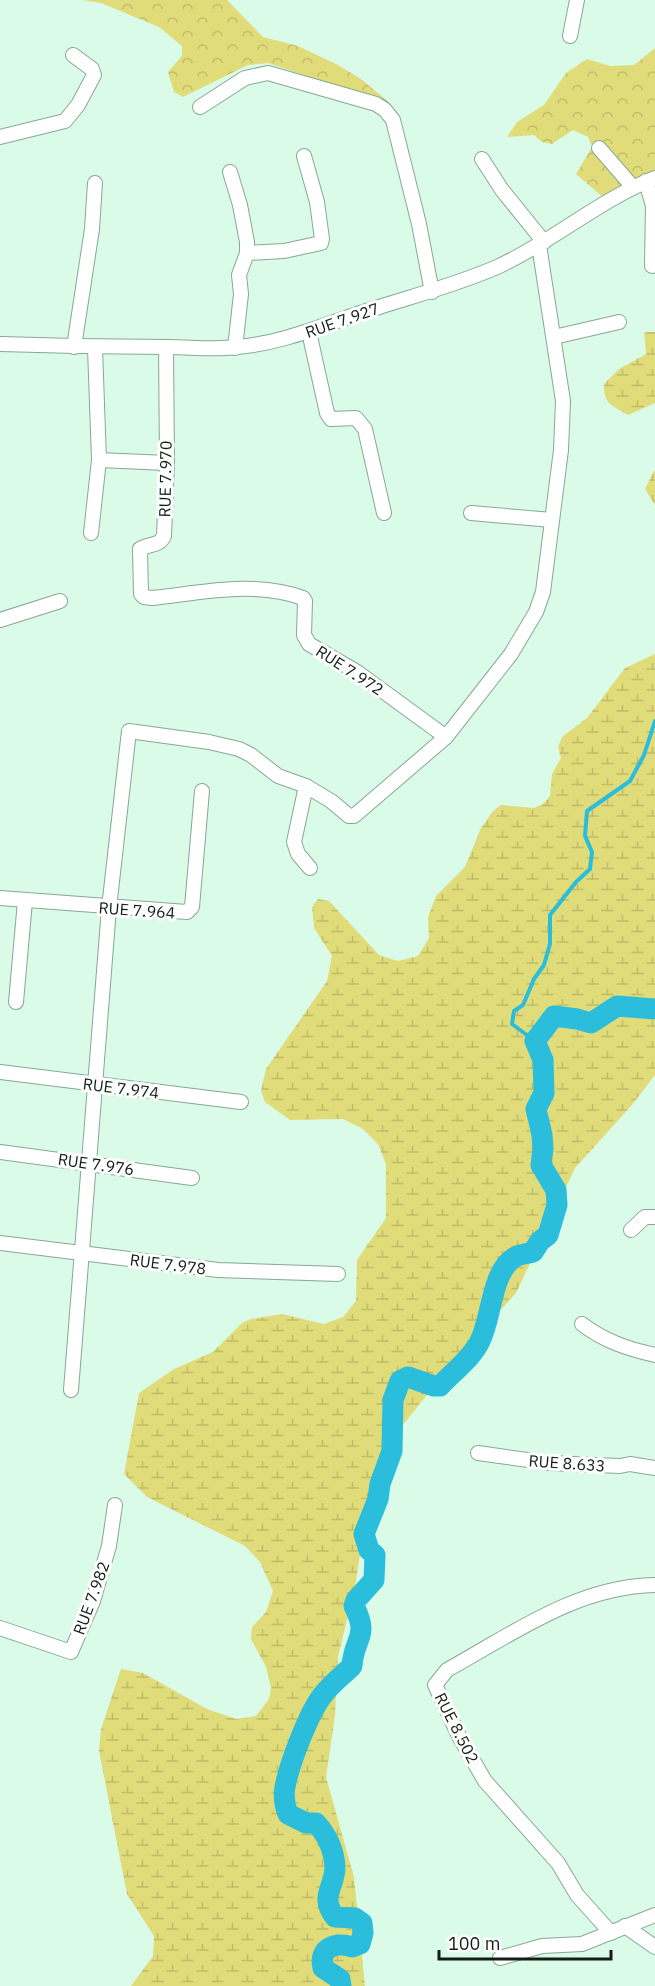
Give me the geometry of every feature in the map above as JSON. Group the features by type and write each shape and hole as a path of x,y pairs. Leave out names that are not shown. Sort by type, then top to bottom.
{"street":[{"path":"570,36 577,0"},
{"path":"0,136 58,124 70,117 94,75 92,69 73,55"},
{"path":"200,107 245,78 268,73 376,104 385,110 393,120 419,225 432,292"},
{"path":"599,148 632,186"},
{"path":"247,253 284,251 321,243 317,202 304,156"},
{"path":"70,1390 109,908 129,731 209,742 239,749 251,755 278,776 306,786 332,801 349,816 354,816 446,737 500,670 537,612 543,592 561,450 563,401 542,243 482,159"},
{"path":"230,172 246,233 247,253 239,275 241,294 234,348"},
{"path":"651,179 652,266"},
{"name":"RUE 7.927","path":"0,344 95,348 234,348 267,343 309,332 376,308 432,292 497,267 542,243 632,186 651,179"},
{"path":"74,346 92,230 95,183"},
{"path":"554,337 619,322"},
{"path":"309,332 327,412 331,419 356,418 365,429 384,513"},
{"name":"RUE 7.970","path":"141,594 140,549 161,542 164,536 167,463 166,347"},
{"path":"91,533 99,460 95,348"},
{"path":"99,460 167,463"},
{"path":"471,513 552,520"},
{"name":"RUE 7.972","path":"141,594 152,598 234,589 266,591 303,598 305,601 304,635 309,644 357,672 446,737"},
{"path":"0,620 60,601"},
{"path":"306,786 294,842 298,854 310,868"},
{"name":"RUE 7.964","path":"0,898 109,908 187,912 192,907 202,791"},
{"path":"16,1002 25,901"},
{"name":"RUE 7.974","path":"0,1072 241,1102"},
{"name":"RUE 7.976","path":"0,1152 192,1178"},
{"path":"631,1230 645,1217 655,1217"},
{"name":"RUE 7.978","path":"0,1243 218,1270 338,1274"},
{"path":"582,1324 596,1335 616,1344 655,1355"},
{"name":"RUE 8.633","path":"478,1453 549,1463 620,1466 630,1464 655,1468"},
{"name":"RUE 7.982","path":"0,1628 71,1652 96,1592 109,1546 115,1505"},
{"name":"RUE 8.502","path":"611,1933 577,1895 558,1863 485,1781 460,1738 435,1685 447,1670 567,1605 596,1593 655,1585"},
{"path":"500,1958 542,1946 582,1944 655,1915"},
{"path":"625,1926 655,1947"}],"green space":[{"path":"82,0 227,0 263,37 298,46 338,65 361,79 391,104 268,63 248,65 183,97 174,92 168,72 182,56 182,46 159,27 101,3"},
{"path":"655,48 655,186 605,199 576,174 592,147 588,137 573,130 552,144 542,142 534,135 507,137 517,122 544,105 566,73 587,59 610,66 634,65"},
{"path":"644,332 655,332 655,403 628,415 607,400 604,384 619,369 646,354"},
{"path":"655,471 655,505 645,489"},
{"path":"655,654 655,1075 632,1105 575,1168 516,1293 452,1364 402,1426 369,1497 355,1587 338,1657 335,1716 326,1777 354,1877 365,1986 131,1986 153,1956 154,1936 127,1894 99,1751 101,1729 121,1669 143,1673 207,1709 236,1719 256,1716 269,1699 271,1688 266,1667 251,1639 252,1627 266,1612 273,1591 260,1562 245,1546 147,1497 124,1474 139,1393 174,1369 213,1352 242,1323 251,1319 282,1314 324,1324 343,1317 356,1301 357,1260 386,1218 386,1164 378,1144 363,1129 343,1119 290,1120 265,1102 261,1091 266,1069 327,981 332,956 314,928 312,907 318,899 329,901 379,955 398,961 418,956 429,938 428,917 436,896 465,867 481,828 493,811 501,805 534,808 543,804 550,796 552,774 561,758 558,747 562,737 587,718 625,668"}],"waterway":[{"path":"535,1041 512,1024 514,1011 523,1005 534,979 544,965 550,944 550,915 576,882 590,869 592,852 585,836 587,811 630,781 644,755 655,721"},
{"path":"341,1986 340,1979 323,1968 323,1955 334,1946 352,1947 360,1944 363,1933 362,1923 355,1918 335,1917 330,1910 328,1898 335,1867 327,1838 316,1823 306,1823 288,1814 284,1790 296,1750 317,1704 329,1688 352,1666 361,1631 359,1617 354,1606 356,1600 374,1580 375,1555 369,1550 364,1534 378,1499 380,1484 392,1451 393,1400 400,1381 408,1377 440,1386 467,1359 477,1347 484,1331 501,1273 515,1257 533,1252 540,1241 548,1235 557,1205 556,1190 541,1165 542,1135 536,1109 544,1093 543,1060 535,1041 554,1016 591,1023 617,1006 655,1009"}]}
